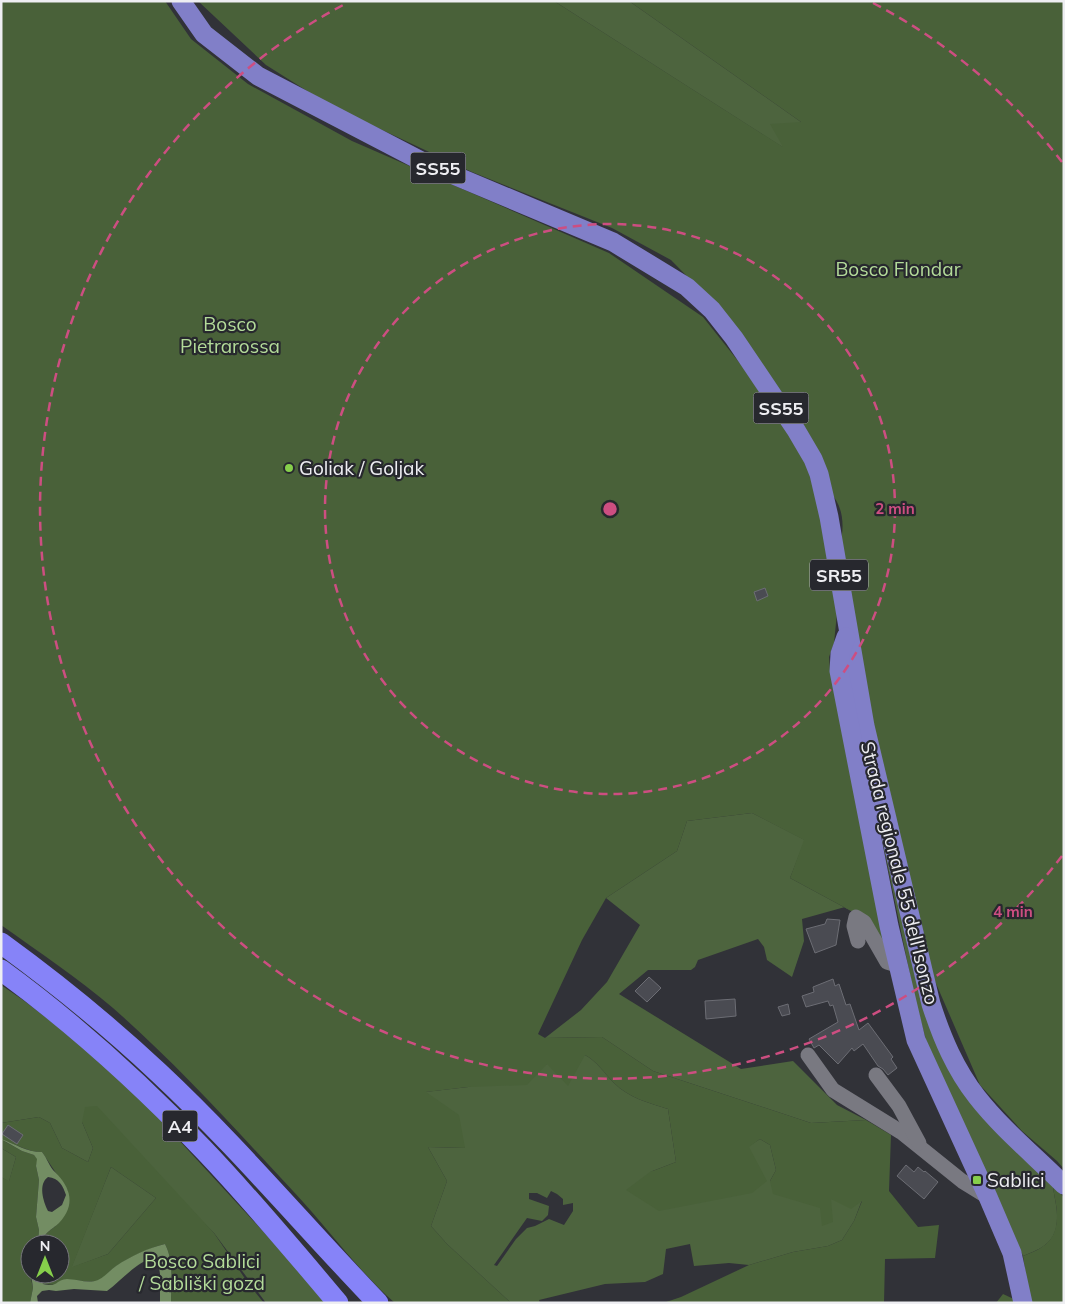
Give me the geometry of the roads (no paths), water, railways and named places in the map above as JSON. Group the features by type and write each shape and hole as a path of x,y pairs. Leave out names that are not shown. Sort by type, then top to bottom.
{"highway":[{"name":"A4","path":"1,943 98,1017 160,1073 222,1135 315,1238 378,1303"},
{"name":"A4","path":"1,970 82,1032 144,1089 204,1150 338,1303"},
{"path":"315,1238 366,1303"},
{"path":"315,1238 370,1303"},
{"path":"315,1238 382,1303"}],"main road":[{"name":"SS55","path":"181,1 204,34 258,76 425,163 613,242 687,287 712,310 734,338 796,430 813,459 819,474 829,517"},
{"name":"Strada regionale 55 dell'Isonzo","path":"829,517 867,736 929,995 941,1036 956,1066 977,1097 998,1122 1064,1185"},
{"path":"848,632 840,654 839,671 897,965 916,1040 1012,1253 1023,1303"}],"street":[{"path":"858,942 854,926 856,918 864,922 886,962 897,965"},
{"path":"808,1055 833,1090 901,1132 962,1181 988,1197"},
{"path":"876,1075 899,1106 921,1148"}],"place":[{"name":"Goliak / Goljak","path":"289,468"},
{"name":"Sablici","path":"977,1180"}],"park label":[{"name":"Bosco Flondar","path":"898,269"},
{"name":"Bosco Pietrarossa","path":"230,335"},
{"name":"Bosco Sablici / Sabliški gozd","path":"202,1272"}]}
